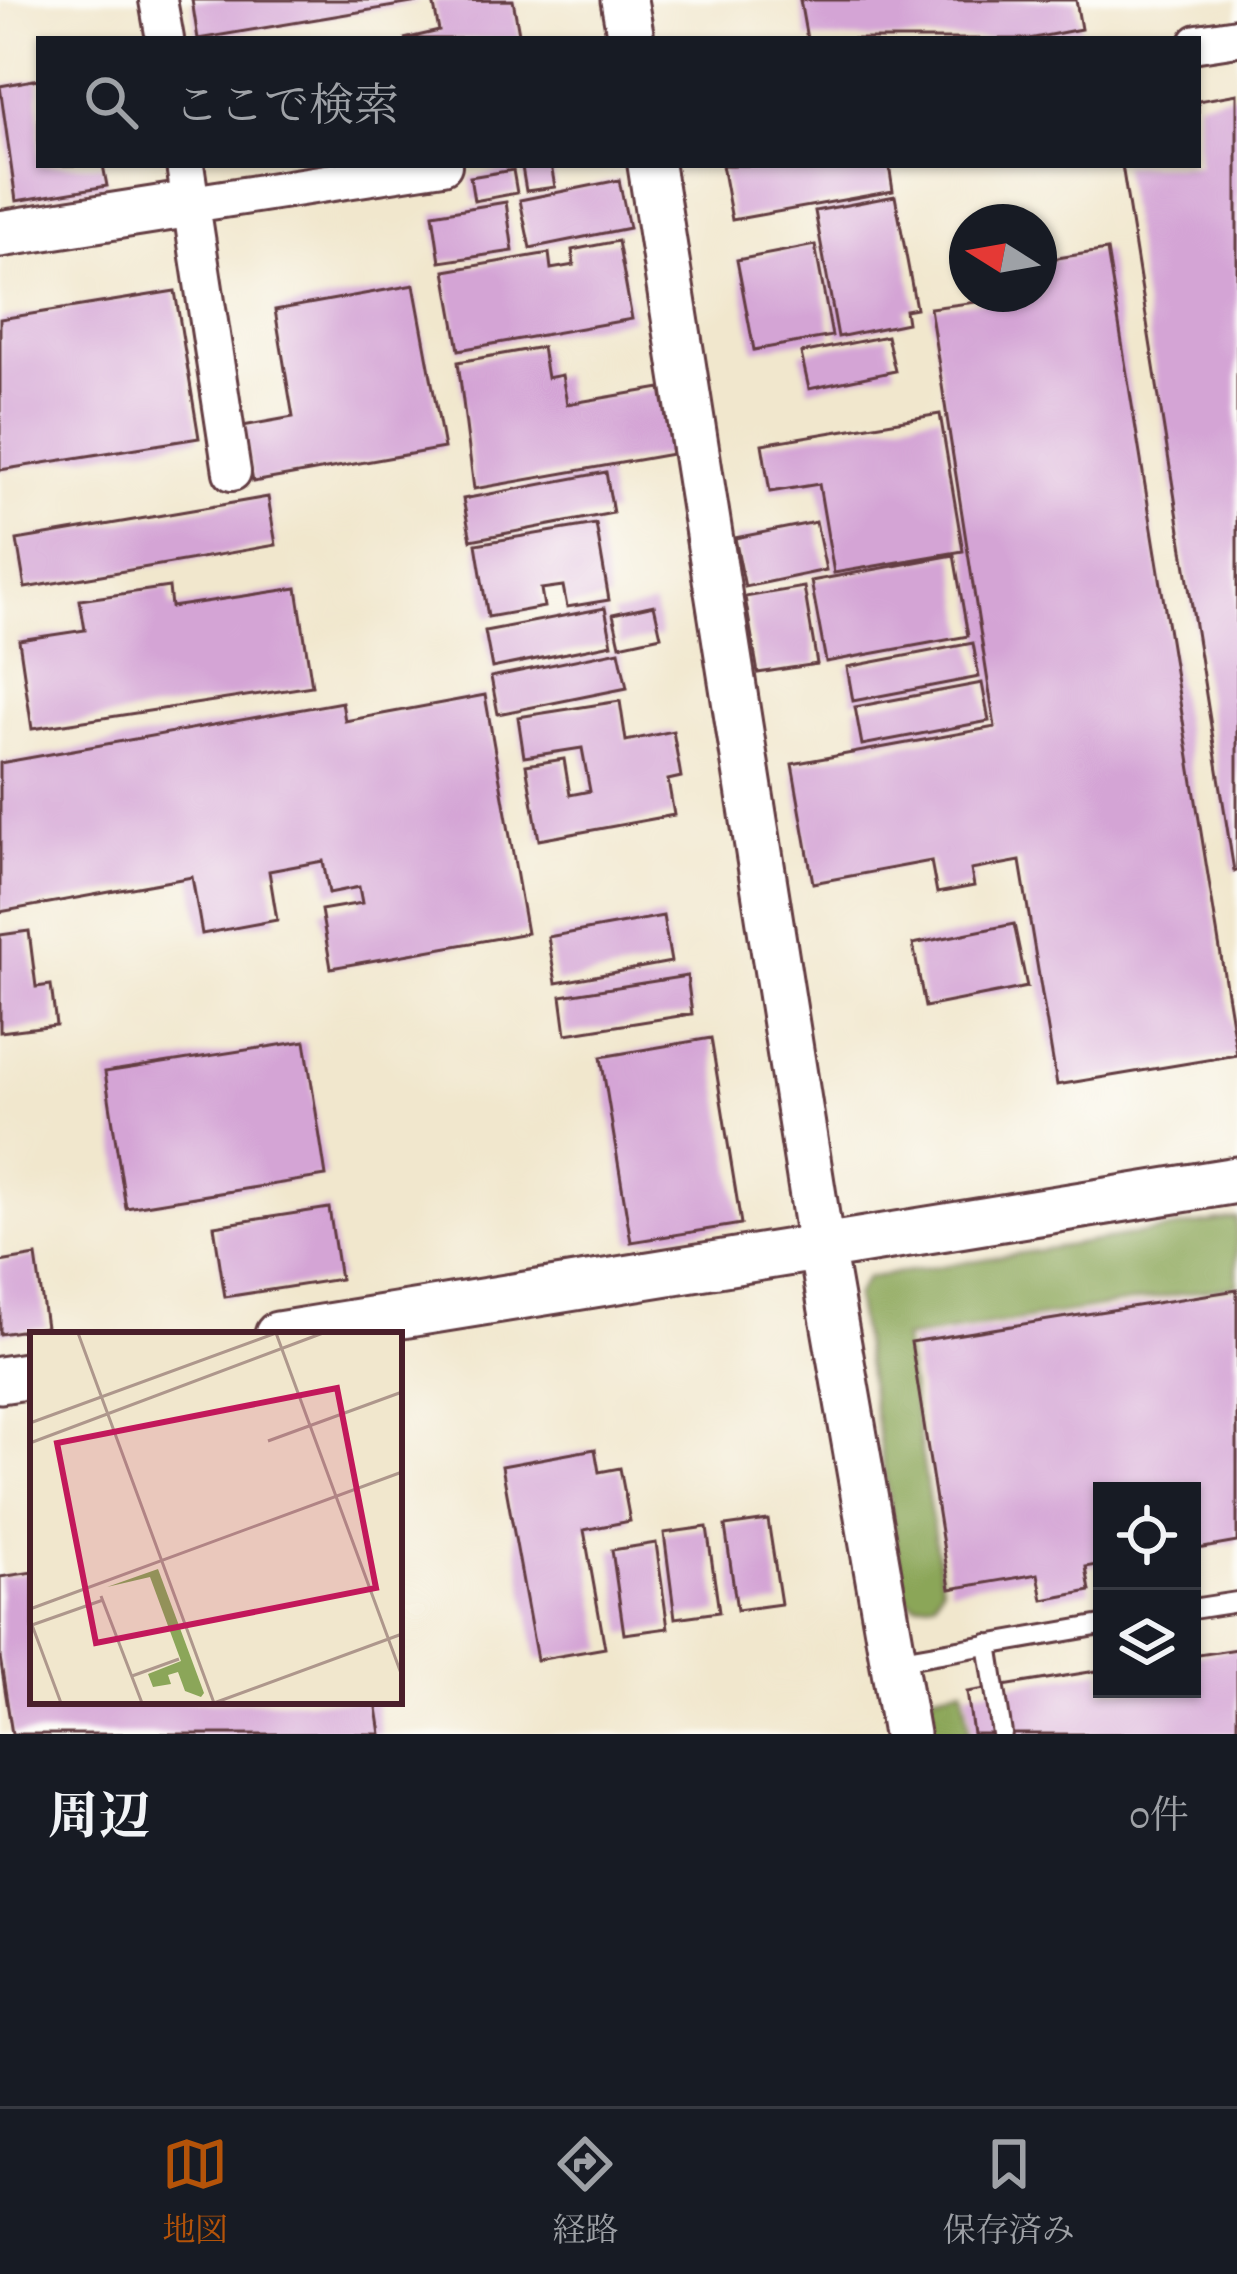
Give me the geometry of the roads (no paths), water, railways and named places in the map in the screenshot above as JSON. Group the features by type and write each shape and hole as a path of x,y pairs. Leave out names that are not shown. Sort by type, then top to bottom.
{"street":[{"path":"158,0 164,36"},
{"path":"624,0 630,36"},
{"path":"1201,43 1237,37"},
{"path":"0,235 188,184 402,168"},
{"path":"651,168 821,1247 906,1734"},
{"path":"188,184 232,472"},
{"path":"297,1332 1237,1180"},
{"path":"0,1380 30,1375"}],"lane":[{"path":"1201,1608 1237,1602"},
{"path":"895,1661 1093,1626"},
{"path":"988,1644 1002,1734"}]}
